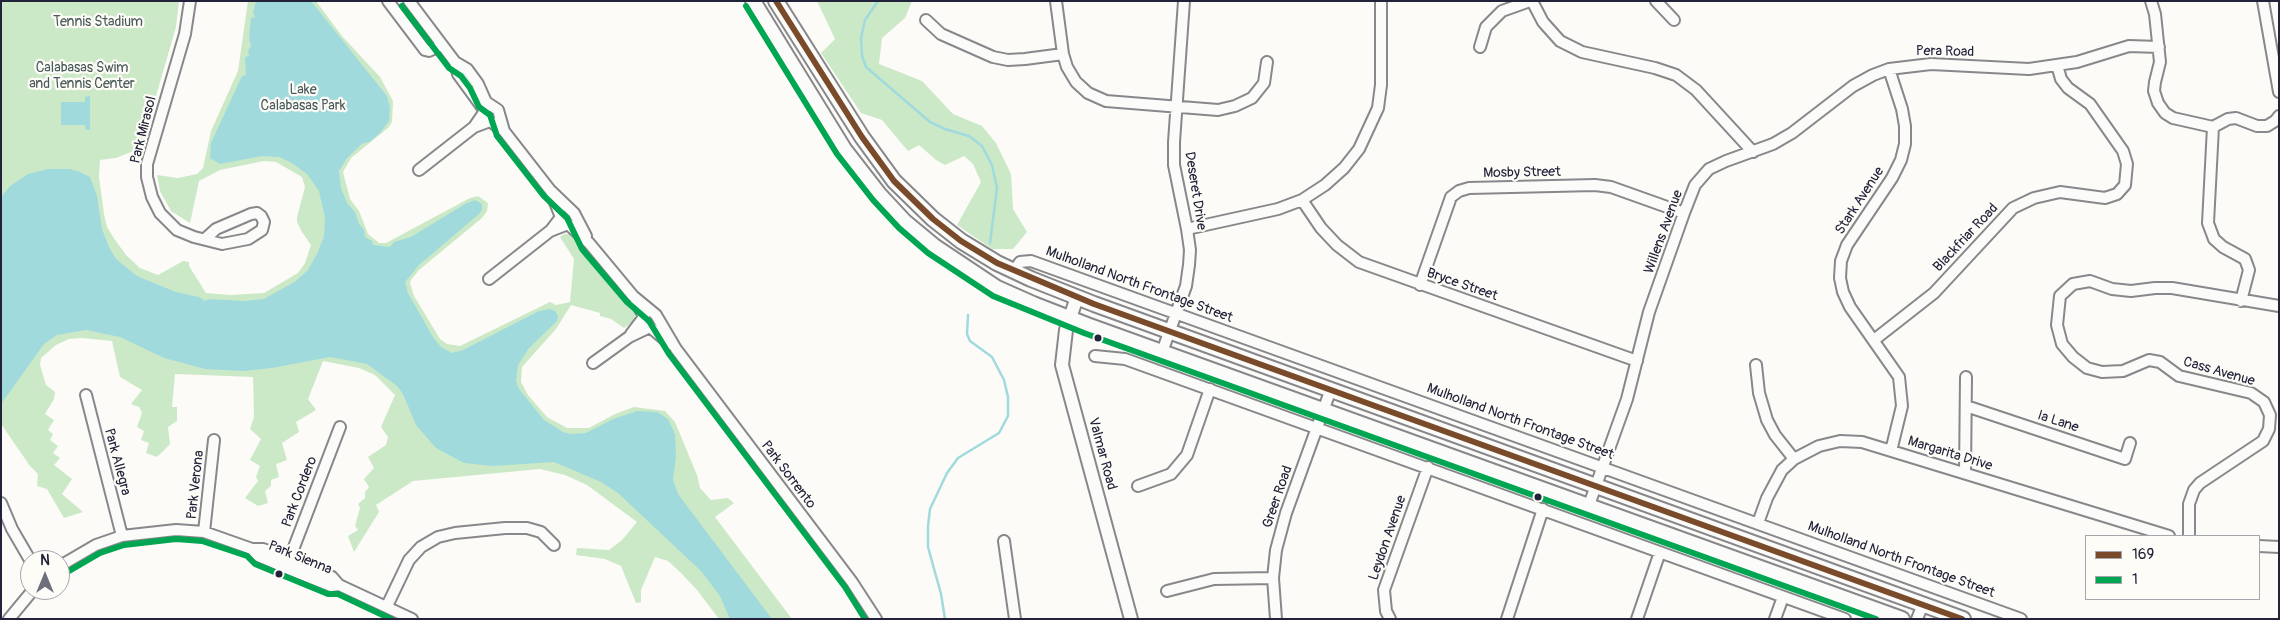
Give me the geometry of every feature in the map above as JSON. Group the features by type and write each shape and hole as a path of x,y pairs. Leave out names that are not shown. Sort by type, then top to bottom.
{"main road":[{"path":"752,1 855,165 905,222 949,258 980,278 1014,296 1070,318 1589,504 1902,619"},
{"path":"765,21 779,6 862,137 894,180 946,230 976,251 1013,272 1170,331 1963,619"}],"street":[{"name":"Park Mirasol","path":"190,1 185,34 147,164 147,177 152,197 160,214 177,230 205,239 222,244 248,239 262,230 264,222 261,216 251,214 216,229 205,239"},
{"path":"388,1 425,50 429,51 442,45"},
{"name":"Park Sorrento","path":"409,1 455,62 458,74 550,190 589,243 652,317 852,582 876,619"},
{"path":"1056,1 1063,54 1067,67 1076,82 1088,93 1106,101 1218,110 1236,106 1252,98 1264,83 1267,62"},
{"name":"Deseret Drive","path":"1162,352 1186,286 1190,250 1174,165 1176,107 1184,1"},
{"path":"1187,229 1278,209 1302,200 1325,186 1344,168 1359,149 1378,108 1381,85 1381,1"},
{"path":"1480,47 1486,27 1502,12 1531,1 1542,22 1560,41 1582,52 1655,68 1676,75 1696,90 1753,152"},
{"path":"1656,1 1674,20"},
{"path":"2151,1 2155,14 2160,62 2154,91 2158,103 2165,113 2173,118 2213,127 2228,119 2236,118 2257,126 2267,126 2279,116"},
{"path":"2263,1 2279,92"},
{"path":"926,20 941,34 992,57 1008,60 1063,54"},
{"name":"Pera Road","path":"1753,152 1773,144 1792,133 1853,86 1873,75 1889,70 1931,64 2021,69 2083,60 2129,46 2158,47"},
{"name":"Blackfriar Road","path":"1874,340 1934,293 2014,208 2034,198 2060,192 2105,198 2117,194 2126,185 2127,164 2123,151 2090,104 2068,88 2062,79 2057,65"},
{"name":"Stark Avenue","path":"1889,70 1906,126 1905,144 1901,160 1892,178 1847,245 1841,261 1840,278 1843,292 1850,307 1899,377 1902,406 1892,451"},
{"path":"419,170 489,113"},
{"name":"Park Sorrento","path":"489,113 496,119 499,114 504,131"},
{"path":"2213,127 2208,223 2214,238 2223,247 2245,259 2249,270 2241,301"},
{"name":"Willens Avenue","path":"1589,504 1627,399 1649,312 1695,185 1709,169 1753,152"},
{"name":"Mosby Street","path":"1420,285 1451,197 1459,191 1469,188 1595,185 1611,187 1684,213"},
{"name":"Bryce Street","path":"1302,200 1332,240 1359,262 1637,361"},
{"path":"489,279 569,217"},
{"name":"Mulholland North Frontage Street","path":"1013,272 1020,262 1031,261 1603,466 2021,619"},
{"name":"Cass Avenue","path":"2189,535 2188,504 2194,490 2263,441 2269,428 2270,415 2264,402 2251,392 2179,376 2168,370 2160,362 2149,360 2123,371 2102,372 2087,368 2073,357 2062,344 2056,325 2060,296 2072,284 2090,281 2112,289 2131,291 2172,288 2279,306"},
{"name":"Valmar Road","path":"1077,297 1064,340 1062,365 1131,619"},
{"path":"593,363 629,337 652,317 656,326 629,337"},
{"name":"Park Sorrento","path":"650,327 676,349"},
{"path":"1095,356 1125,359 1845,619"},
{"path":"1756,365 1759,393 1767,420 1775,435 1794,459"},
{"path":"1965,473 1966,377"},
{"path":"1138,486 1172,474 1187,455 1210,389"},
{"name":"Greer Road","path":"1276,619 1273,578 1276,550 1317,427 1332,389"},
{"name":"Park Allegra","path":"86,395 122,536"},
{"name":"Ia Lane","path":"1966,406 2126,459 2130,443"},
{"name":"Park Cordero","path":"288,563 340,427"},
{"name":"Park Verona","path":"204,532 214,440"},
{"name":"Margarita Drive","path":"1758,523 1773,484 1782,470 1794,459 1819,446 1840,441 1862,442 2167,535"},
{"name":"Leydon Avenue","path":"1390,619 1386,610 1384,590 1428,467"},
{"path":"1,503 12,529 24,550"},
{"path":"1507,619 1543,509"},
{"path":"387,606 409,560 421,547 438,537 455,533 505,528 527,528 541,532 554,545"},
{"name":"Park Sienna","path":"70,560 96,545 122,536 176,530 204,532 252,549 258,556 288,563 331,586 340,585 412,619"},
{"path":"1004,542 1015,619"},
{"path":"2260,546 2279,547"},
{"path":"1637,619 1660,552"},
{"path":"1166,591 1214,579 1273,578"},
{"path":"1775,619 1783,597"},
{"path":"10,619 25,600"},
{"path":"1917,619 1923,604"}],"green space":[{"name":"Lake Calabasas Park","path":"1,1 179,1 176,27 141,148 116,158 100,160 99,177 104,214 107,227 113,237 126,255 140,268 158,275 183,261 189,262 189,266 206,293 230,295 264,293 298,273 305,263 311,245 297,222 305,187 302,177 276,162 264,161 220,170 199,181 190,223 171,211 160,191 157,175 178,178 197,174 203,168 211,131 238,71 248,1 316,1 342,36 380,77 393,101 392,122 388,128 351,158 343,172 350,199 359,211 368,234 379,243 386,243 470,198 478,196 488,203 487,211 482,218 419,270 411,280 410,283 414,296 440,339 447,344 460,346 550,302 556,305 570,302 574,259 560,237 564,234 571,234 635,310 635,321 624,328 611,319 600,316 600,313 571,305 556,329 522,367 521,382 528,395 547,417 567,428 589,428 615,414 634,407 665,411 675,422 697,475 700,488 711,500 728,498 734,503 715,517 792,619 719,619 697,590 681,573 668,561 655,557 641,590 641,602 636,603 621,566 605,559 576,555 577,548 609,550 622,540 637,522 587,485 565,475 540,469 413,481 376,505 379,512 354,552 348,536 358,530 355,526 360,508 358,504 365,498 365,492 369,487 364,479 374,468 368,457 386,445 388,437 381,427 395,395 375,375 359,368 323,361 308,399 316,410 296,422 299,432 282,443 287,460 276,464 279,477 271,480 271,486 265,491 268,503 258,506 245,498 258,481 256,477 260,466 250,460 261,439 250,429 254,417 253,377 175,374 172,407 177,407 177,421 168,427 170,444 157,457 146,453 149,443 141,440 144,431 137,427 142,413 139,407 131,404 142,390 120,377 112,341 82,338 69,339 56,345 41,358 40,365 46,385 55,392 54,399 45,414 54,420 48,430 53,434 50,440 58,446 53,453 60,458 54,465 72,479 62,494 83,512 64,518 47,489 37,486 38,474 30,466 1,424"},
{"path":"817,1 912,1 905,18 882,38 879,64 922,81 953,114 982,126 996,143 1011,174 1013,209 1027,232 1013,249 992,249 957,225 981,182 973,164 964,156 945,165 936,160 919,145 908,151 882,120 861,113 821,53 835,39"}],"water":[{"name":"Lake Calabasas Park","path":"256,1 311,1 387,96 390,108 389,121 380,133 369,142 363,143 347,158 339,171 341,188 347,203 355,212 359,224 364,230 365,237 372,241 373,245 390,247 394,242 411,237 465,204 475,200 482,204 482,210 479,214 419,265 405,282 408,293 433,337 441,347 452,353 463,350 539,311 550,309 555,311 558,316 557,321 529,348 518,365 516,381 519,389 544,420 563,432 570,434 586,433 613,419 637,411 657,412 668,419 675,434 676,456 673,480 678,494 772,619 730,619 720,596 701,571 618,493 601,482 554,462 492,466 464,463 436,448 416,425 403,394 397,386 367,364 330,357 272,368 243,371 205,369 164,358 120,337 86,330 57,335 44,344 1,404 1,197 10,186 28,174 48,169 70,169 90,177 97,196 102,229 116,259 137,276 176,292 199,297 205,301 209,299 244,301 264,299 296,281 308,270 324,236 325,218 319,191 307,174 292,163 279,157 262,156 220,164 210,158 211,143 242,76 246,75 245,57 249,56 248,51 251,46 249,38 251,18 255,17 253,12"},
{"path":"90,96 90,130 86,130 85,125 61,125 61,102 85,102 85,97"}],"waterway":[{"path":"878,1 865,20 861,38 862,55 866,67 930,122 945,129 969,136 982,146 992,165 997,188 990,243"},
{"path":"945,619 941,594 928,547 930,509 947,473 958,458 999,433 1008,416 1008,397 1004,380 992,357 970,341 967,334 968,315"}],"transit line":[{"name":"169","path":"776,1 862,137 894,181 933,219 961,241 997,263 1094,304 1962,619"},
{"name":"1","path":"402,6 449,68 461,76 470,88 479,107 490,115 497,136 543,195 567,218 582,249 627,302 649,321 669,354 845,587 865,619"},
{"name":"1","path":"746,6 837,154 873,200 899,228 928,253 993,296 1084,333 1876,619"},
{"name":"1","path":"70,570 100,553 124,545 176,539 202,541 247,556 255,564 328,594 338,594 391,619"}],"park label":[{"name":"Tennis Stadium","path":"98,22"},
{"name":"Calabasas Swim and Tennis Center","path":"82,76"}]}
